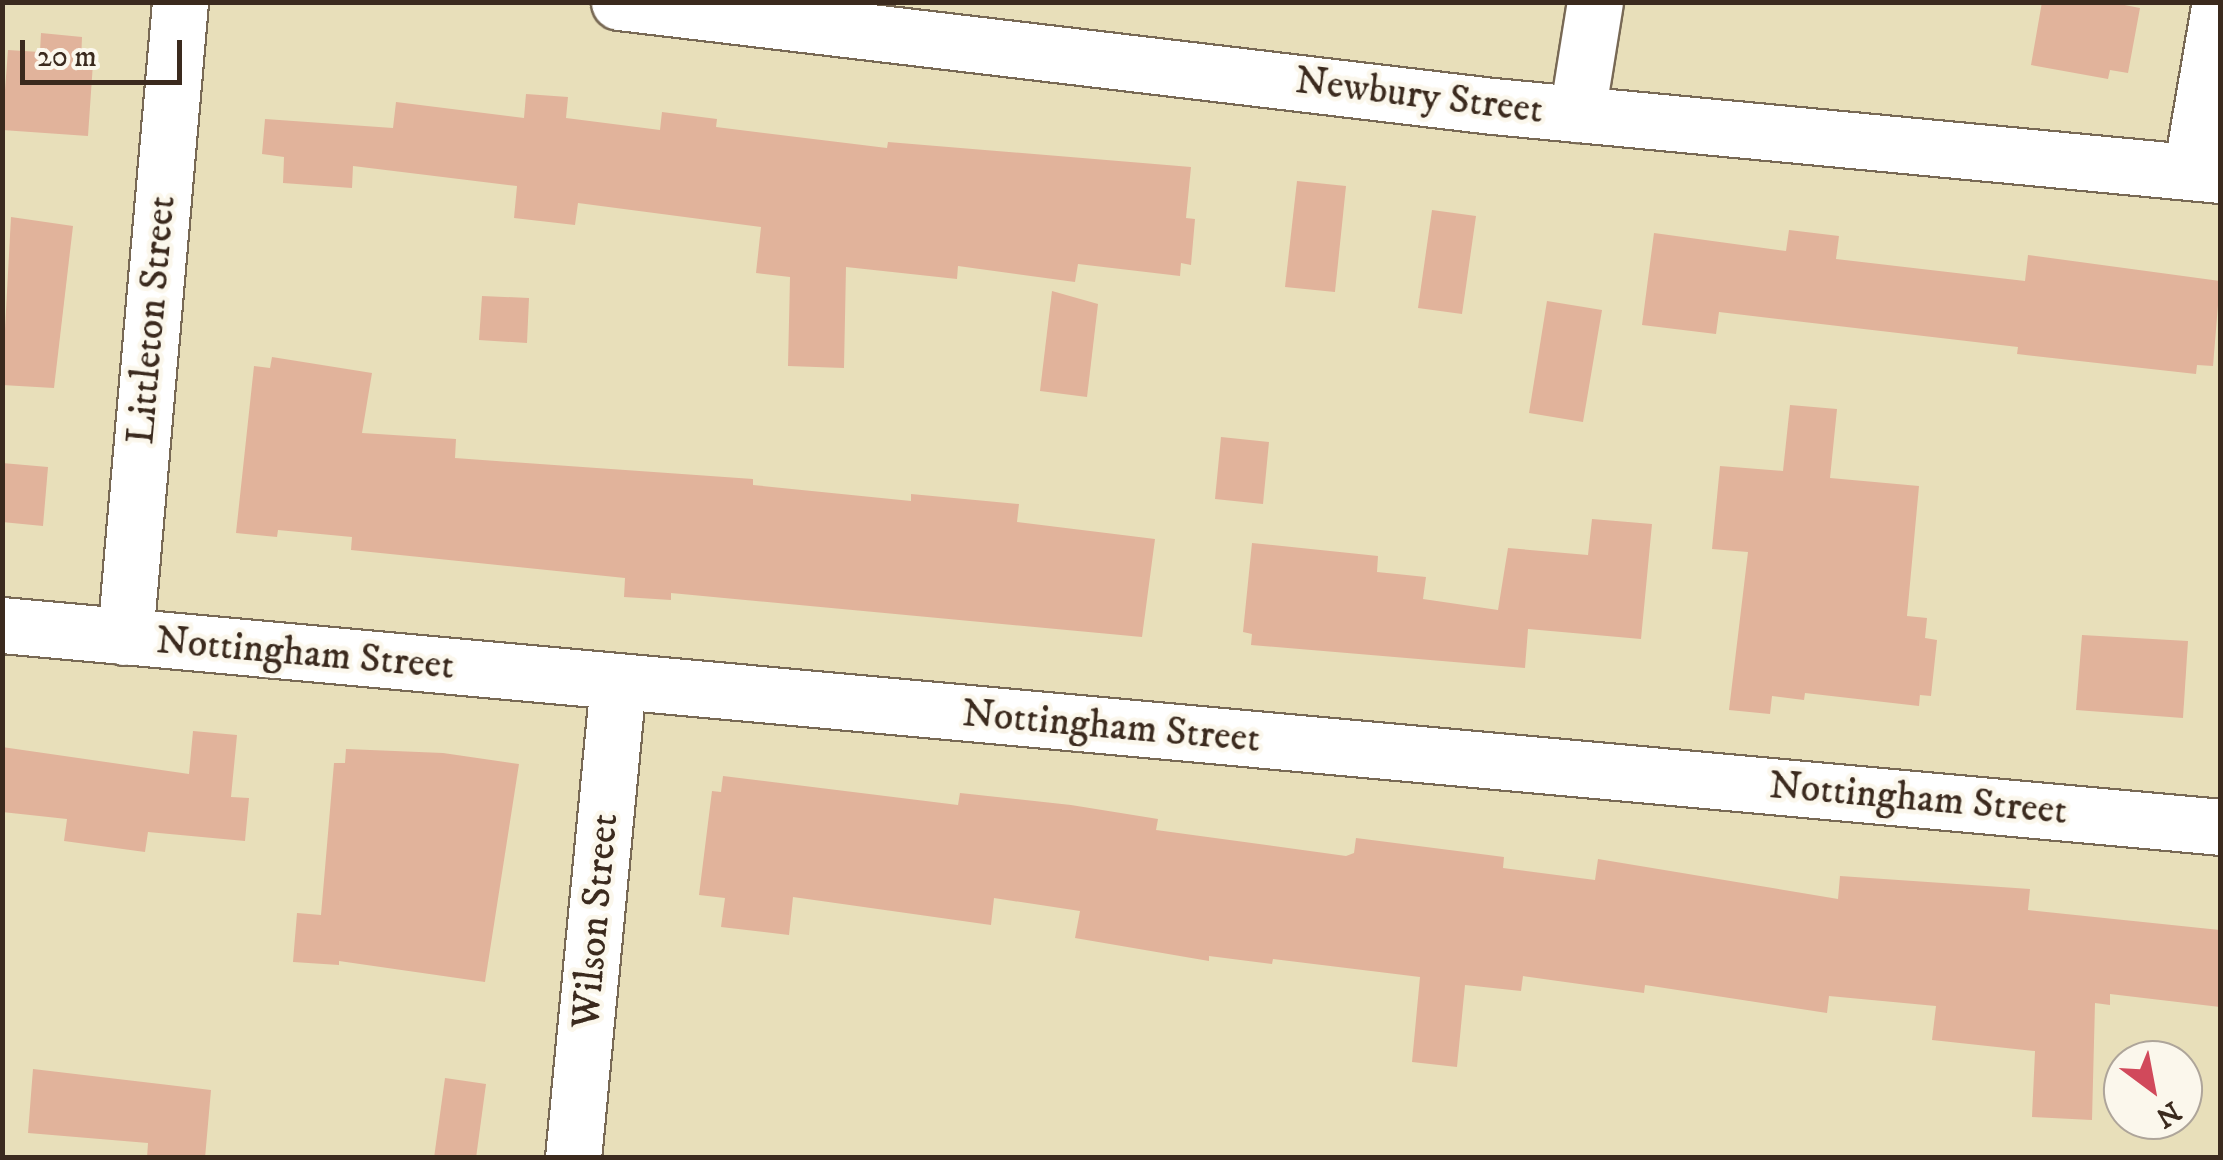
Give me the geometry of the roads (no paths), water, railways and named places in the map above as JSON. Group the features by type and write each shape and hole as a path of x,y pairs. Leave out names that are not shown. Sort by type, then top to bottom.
{"street":[{"name":"Littleton Street","path":"125,637 180,2"},
{"name":"Newbury Street","path":"619,2 870,12 1577,114 2206,173"},
{"path":"1577,114 1595,2"},
{"path":"2206,173 2220,2"},
{"name":"Nottingham Street","path":"2,626 2220,827"},
{"name":"Wilson Street","path":"573,1158 618,684"}]}
